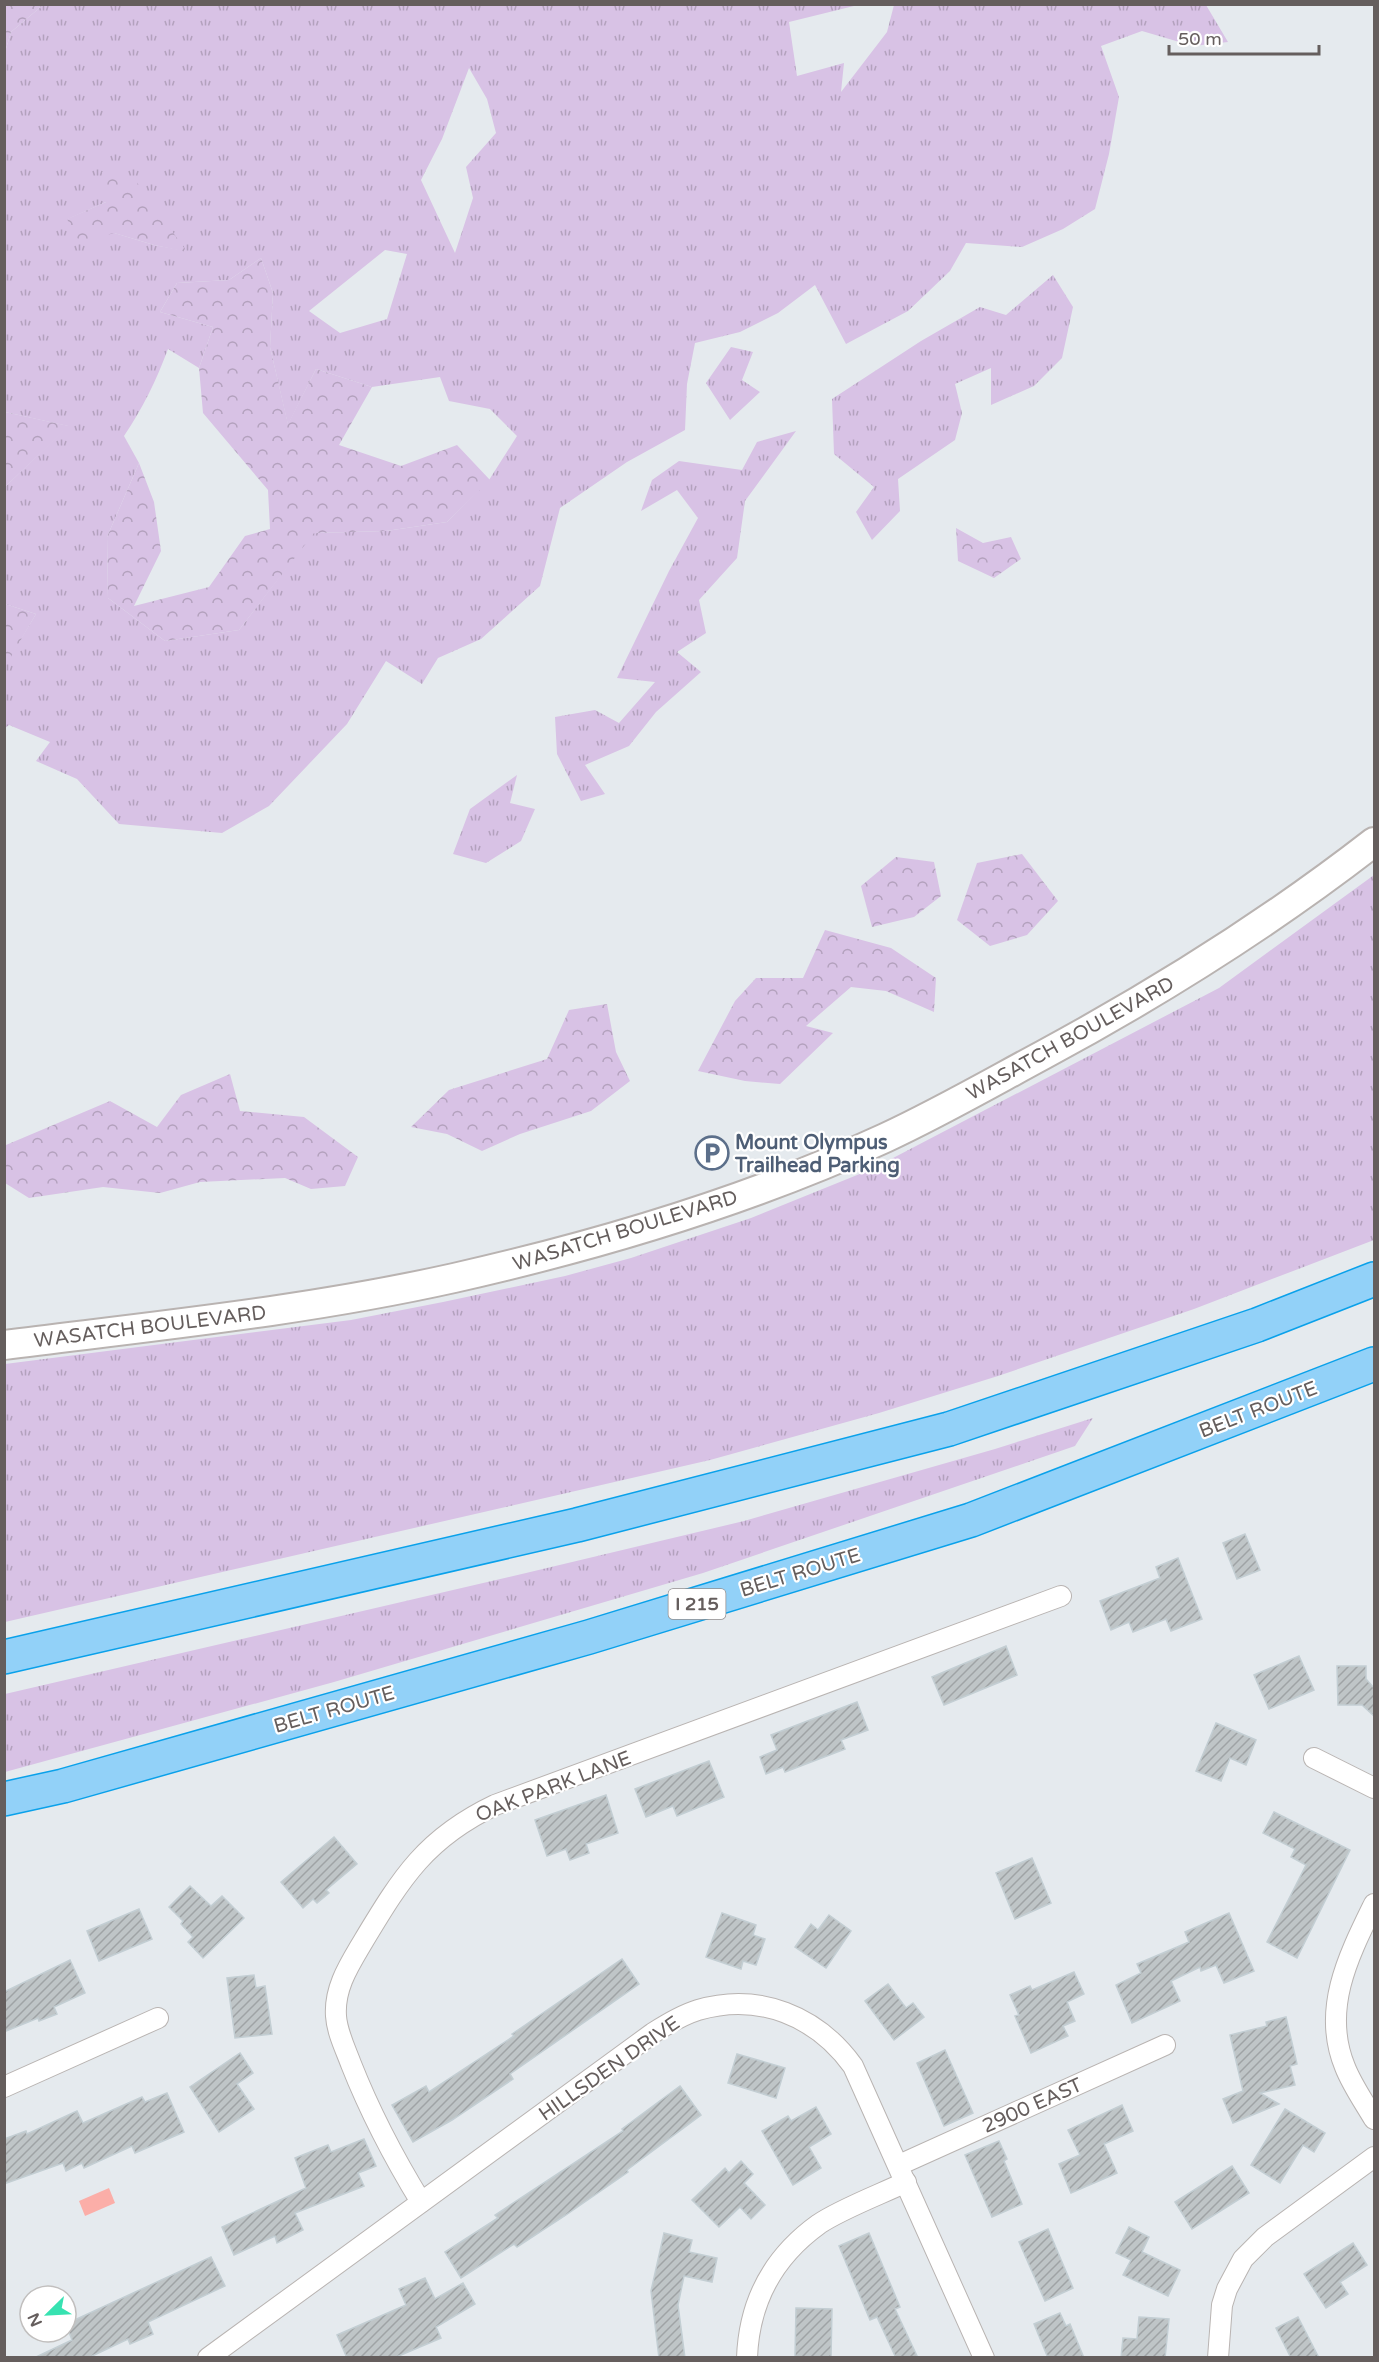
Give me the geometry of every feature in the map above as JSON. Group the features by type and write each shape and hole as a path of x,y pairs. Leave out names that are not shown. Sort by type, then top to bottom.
{"highway":[{"path":"4,1657 578,1525 949,1429 1257,1325 1374,1279"},
{"name":"BELT ROUTE","path":"4,1799 63,1786 589,1637 971,1520 1374,1364"}],"street":[{"name":"WASATCH BOULEVARD","path":"4,1345 300,1307 452,1278 618,1236 764,1187 885,1137 1090,1029 1163,986 1258,925 1374,842"},
{"name":"OAK PARK LANE","path":"421,2202 400,2169 364,2097 337,2027 336,2003 341,1980 396,1887 434,1844 472,1816 495,1805 1061,1596"},
{"path":"1314,1758 1374,1788"},
{"path":"1374,1904 1353,1947 1342,1977 1338,1993 1336,2030 1344,2065 1374,2119"},
{"name":"HILLSDEN DRIVE","path":"208,2358 653,2033 697,2010 732,2004 748,2004 784,2012 802,2019 832,2040 854,2066 984,2358"},
{"path":"4,2087 158,2018"},
{"name":"2900 EAST","path":"747,2358 753,2309 768,2278 790,2248 820,2223 902,2174 1165,2045"},
{"path":"1218,2358 1222,2305 1227,2289 1243,2259 1264,2237 1374,2157"}],"green space":[{"path":"5,4 43,5 11,32 5,52"},
{"path":"43,5 858,5 789,22 797,76 844,63 841,92 887,32 894,5 1206,5 1228,42 1193,46 1142,31 1101,46 1119,97 1109,154 1095,209 1063,229 1022,247 966,243 950,271 908,311 846,344 815,285 778,313 740,332 695,343 687,384 685,430 627,462 560,508 540,586 481,639 438,658 422,684 386,661 347,724 269,806 222,833 119,824 77,779 36,761 50,742 9,725 5,728 4,667 36,614 5,604 5,487 68,426 5,412 5,52 11,32","holes":["469,68 487,99 496,133 466,167 473,198 455,253 421,180 442,139","106,202 186,251 154,245 68,219","385,250 407,254 387,319 340,333 309,311","261,258 273,293 270,347 288,425 316,369 372,387 440,377 449,401 490,409 517,436 489,480 447,522 386,531 313,533 239,630 165,641 108,598 107,537 139,463 124,436 149,394 168,349 199,368 213,327 160,312 177,283 229,280"]},
{"path":"102,172 133,177 187,252 114,233 80,243 67,219 106,202"},
{"path":"261,258 273,293 270,347 288,424 316,369 372,387 339,445 401,466 457,445 490,480 447,522 386,531 314,533 239,630 165,641 108,598 107,537 139,463 154,502 161,551 134,606 209,587 245,536 270,529 268,490 203,413 199,368 213,327 160,312 177,283 229,280"},
{"path":"1053,275 1073,307 1062,358 1034,386 991,405 991,368 955,384 962,413 955,440 898,479 900,511 872,540 856,512 874,487 834,454 832,399 921,341 980,307 1006,315"},
{"path":"731,347 753,352 742,380 760,392 730,420 706,383"},
{"path":"4,412 69,426 5,487"},
{"path":"796,431 745,501 737,558 699,600 706,633 677,652 701,672 656,712 629,746 585,765 605,794 581,801 557,754 555,717 595,710 619,723 655,682 617,678 669,571 698,518 677,490 641,511 652,480 679,461 742,470 757,442"},
{"path":"956,528 983,543 1011,537 1021,559 994,578 958,561"},
{"path":"4,604 36,614 5,667"},
{"path":"517,775 510,803 535,809 521,841 486,863 453,854 470,809"},
{"path":"1022,854 1058,901 1027,935 990,946 957,920 977,863"},
{"path":"896,857 934,862 941,896 914,917 872,927 861,886"},
{"path":"1374,875 1374,1240 1194,1309 998,1376 879,1413 710,1460 5,1622 5,1364 351,1320 443,1302 565,1276 631,1258 751,1218 872,1169 1219,988"},
{"path":"825,930 891,948 936,978 934,1012 886,991 851,987 806,1026 833,1033 780,1084 745,1081 698,1071 735,1001 756,978 803,978"},
{"path":"607,1004 616,1052 630,1081 591,1111 520,1134 482,1151 447,1134 411,1127 449,1090 547,1059 569,1010"},
{"path":"230,1074 240,1111 304,1117 358,1157 345,1186 311,1189 285,1178 200,1182 160,1193 103,1187 29,1198 5,1183 5,1142 6,1145 110,1101 157,1127 181,1095"},
{"path":"1093,1418 1075,1446 703,1573 334,1682 5,1772 5,1694 744,1521 995,1449"}],"shaded area":[{"path":"109,2188 115,2203 85,2216 79,2201"}],"building":[{"path":"1245,1534 1260,1570 1237,1579 1223,1543"},
{"path":"1178,1558 1202,1619 1171,1631 1166,1619 1133,1632 1129,1622 1111,1630 1100,1601 1160,1578 1156,1567"},
{"path":"1006,1646 1017,1675 944,1705 932,1677"},
{"path":"1299,1656 1314,1690 1269,1709 1254,1675"},
{"path":"1337,1666 1366,1666 1366,1679 1374,1688 1374,1716 1362,1705 1338,1705"},
{"path":"857,1702 868,1730 841,1740 845,1749 785,1772 783,1767 766,1774 760,1757 777,1750 771,1735"},
{"path":"1216,1723 1256,1740 1246,1765 1230,1758 1221,1781 1196,1771"},
{"path":"709,1761 724,1797 677,1816 673,1806 646,1817 635,1789"},
{"path":"606,1795 618,1833 586,1844 589,1853 570,1860 566,1849 547,1856 535,1820"},
{"path":"1274,1812 1350,1850 1297,1958 1267,1942 1306,1865 1291,1857 1295,1849 1263,1833"},
{"path":"334,1837 357,1864 326,1890 329,1893 317,1903 313,1899 303,1908 281,1882"},
{"path":"1032,1858 1051,1903 1015,1919 996,1873"},
{"path":"190,1886 211,1906 222,1896 244,1918 203,1958 188,1942 193,1937 181,1924 183,1921 169,1907"},
{"path":"139,1909 152,1939 99,1961 87,1931"},
{"path":"722,1913 756,1925 753,1935 765,1939 756,1965 743,1961 741,1969 706,1957"},
{"path":"1229,1913 1254,1971 1224,1983 1216,1965 1201,1971 1200,1967 1171,1981 1180,2001 1132,2023 1116,1985 1141,1973 1137,1964 1189,1942 1185,1932"},
{"path":"829,1915 851,1931 826,1968 795,1947 811,1924 818,1930"},
{"path":"622,1959 639,1984 510,2074 513,2079 452,2120 413,2142 392,2105 426,2086 429,2092 514,2036 512,2034"},
{"path":"70,1960 85,1993 54,2007 57,2014 39,2021 38,2018 4,2032 4,1992"},
{"path":"1074,1972 1084,1994 1067,2002 1075,2021 1063,2026 1068,2036 1031,2053 1015,2016 1019,2015 1010,1995 1030,1986 1032,1990"},
{"path":"254,1975 256,1988 265,1986 272,2034 235,2038 227,1978"},
{"path":"888,1984 906,2008 913,2003 924,2017 894,2040 865,2001"},
{"path":"1286,2017 1297,2064 1290,2066 1295,2085 1260,2093 1279,2104 1233,2123 1223,2099 1243,2091 1230,2035 1267,2026 1266,2022"},
{"path":"945,2050 973,2113 944,2126 917,2063"},
{"path":"240,2053 253,2073 237,2084 254,2109 219,2132 190,2087"},
{"path":"737,2054 785,2068 776,2098 728,2083"},
{"path":"680,2086 701,2115 627,2170 628,2172 566,2215 517,2247 514,2244 461,2278 445,2252 498,2218 495,2215 623,2131 622,2129"},
{"path":"167,2093 184,2132 135,2153 132,2146 84,2168 82,2163 66,2171 63,2163 4,2184 4,2139 26,2131 27,2134 77,2111 83,2123 142,2097 145,2102"},
{"path":"1122,2105 1133,2131 1104,2144 1117,2173 1071,2193 1059,2164 1080,2155 1068,2130"},
{"path":"816,2107 831,2134 809,2147 821,2168 793,2185 762,2131 788,2116 791,2121"},
{"path":"1285,2109 1325,2133 1314,2152 1303,2145 1280,2183 1251,2165"},
{"path":"364,2139 376,2166 358,2173 364,2186 295,2213 303,2230 277,2243 275,2236 234,2255 222,2227 306,2188 295,2158 328,2145 331,2152"},
{"path":"999,2141 1007,2159 1004,2161 1022,2204 992,2217 965,2155"},
{"path":"741,2161 753,2174 744,2183 765,2205 751,2219 740,2207 719,2227 692,2200 725,2168 729,2173"},
{"path":"1232,2166 1249,2193 1192,2229 1175,2202"},
{"path":"1129,2227 1149,2237 1142,2252 1180,2270 1168,2296 1123,2275 1131,2260 1116,2253"},
{"path":"1048,2229 1073,2288 1045,2301 1019,2242"},
{"path":"664,2233 692,2240 689,2252 717,2258 712,2282 684,2276 678,2305 685,2358 659,2358 651,2291"},
{"path":"869,2233 900,2307 895,2309 918,2358 896,2358 877,2317 870,2320 839,2246"},
{"path":"1353,2243 1367,2265 1340,2282 1348,2294 1326,2308 1304,2274"},
{"path":"211,2257 225,2286 148,2322 153,2334 130,2344 128,2339 88,2358 34,2358 64,2344 78,2344 78,2318"},
{"path":"425,2278 435,2299 463,2283 475,2304 436,2327 441,2338 394,2358 347,2358 337,2335 406,2305 399,2289"},
{"path":"796,2308 832,2309 831,2358 795,2358"},
{"path":"1060,2313 1066,2326 1070,2324 1084,2358 1048,2358 1034,2324"},
{"path":"1139,2317 1169,2319 1165,2358 1121,2358 1123,2338 1137,2339"},
{"path":"1298,2317 1319,2358 1291,2358 1276,2328"}],"place":[{"name":"Mount Olympus Trailhead Parking","path":"712,1153"}]}
